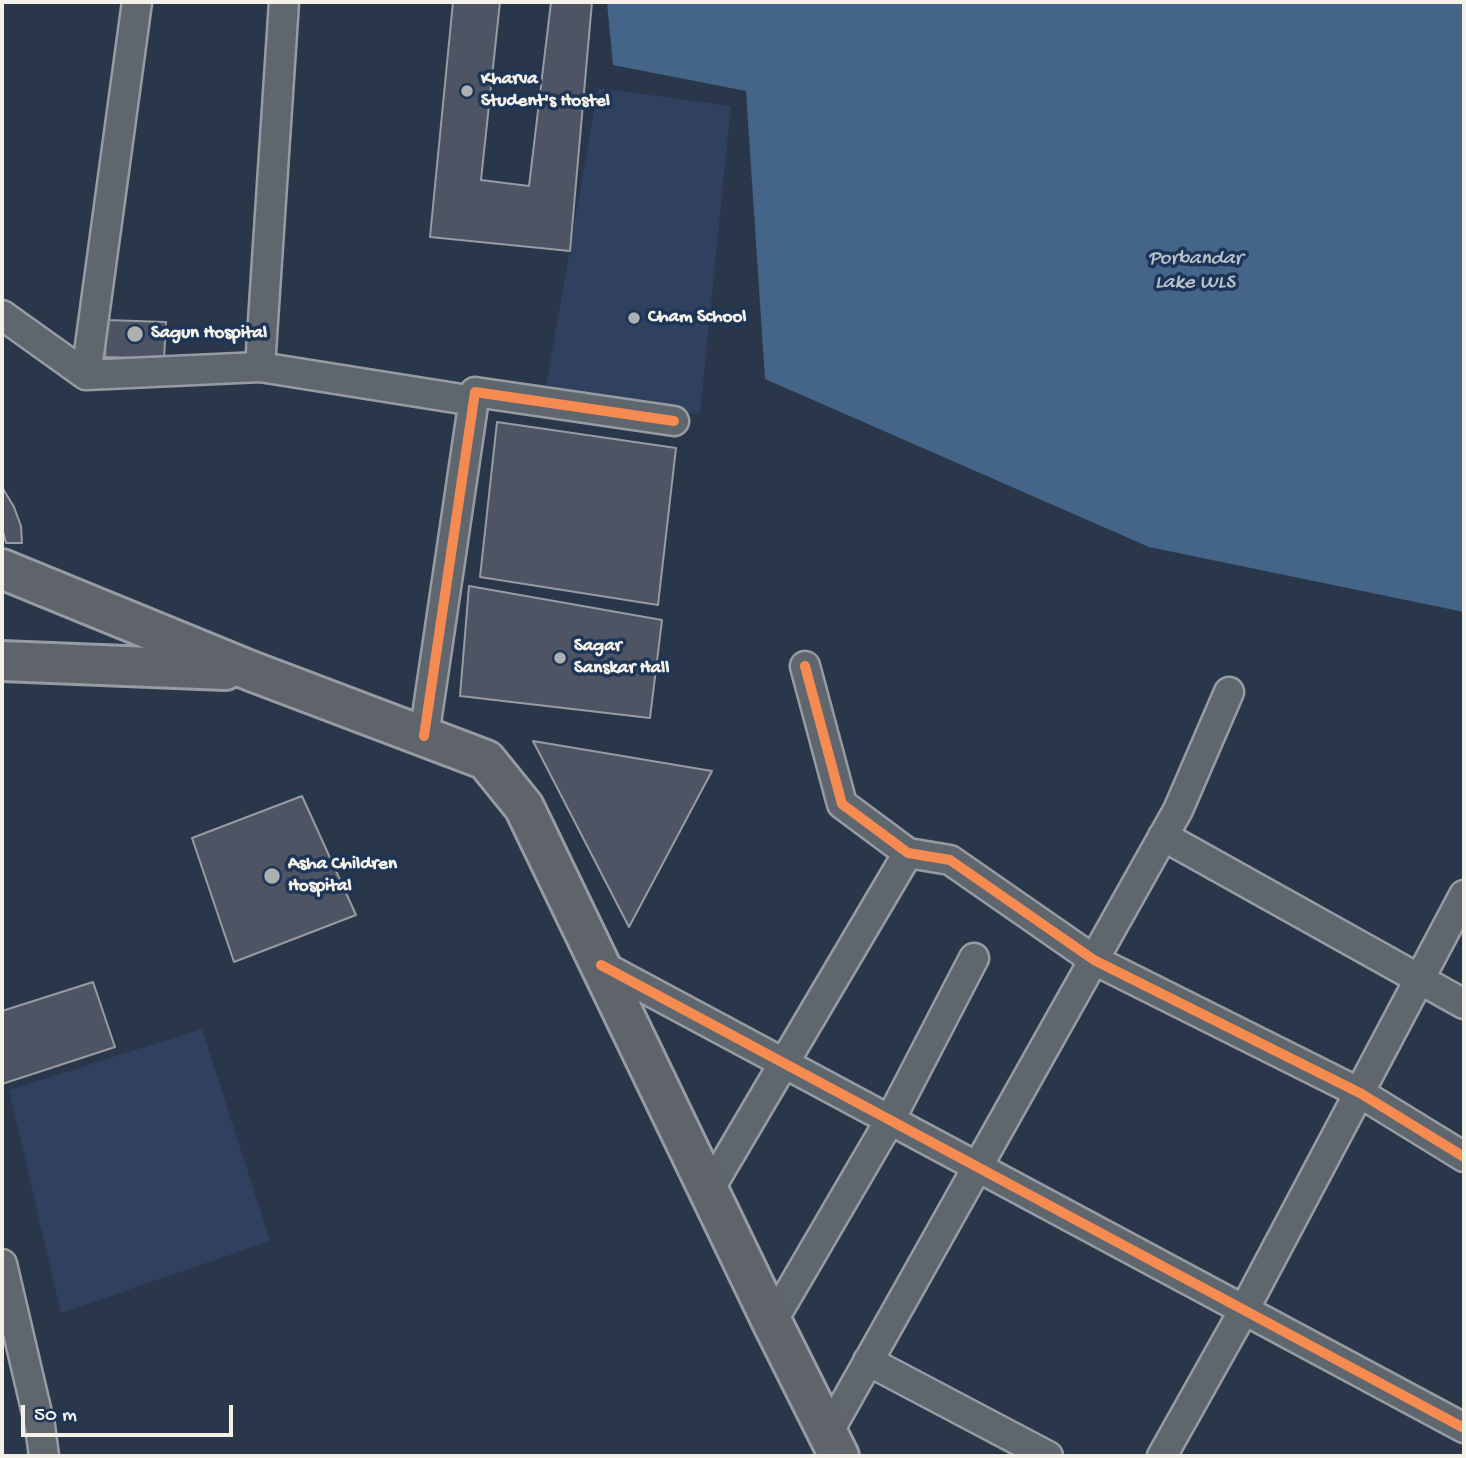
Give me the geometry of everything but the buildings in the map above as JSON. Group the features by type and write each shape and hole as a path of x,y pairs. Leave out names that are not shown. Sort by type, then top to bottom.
{"main road":[{"path":"2,569 251,671 486,760 524,807 833,1444"},
{"path":"2,661 251,671"}],"street":[{"path":"86,375 137,2"},
{"path":"260,367 284,2"},
{"path":"2,315 86,375 260,367 474,401"},
{"path":"424,736 475,392 674,421"},
{"path":"805,666 842,804 908,853 950,860 1094,960 1360,1093 1464,1157"},
{"path":"833,1444 868,1361 1178,810 1229,692"},
{"path":"1163,836 1464,1004"},
{"path":"709,1190 908,853"},
{"path":"1162,1456 1244,1310 1464,895"},
{"path":"772,1322 890,1120 974,958"},
{"path":"601,965 1464,1428"},
{"path":"2,1264 40,1426 44,1456"},
{"path":"868,1361 1048,1456"}],"shaded area":[{"name":"Cham School","path":"598,88 731,106 700,415 546,386"},
{"path":"202,1029 270,1241 61,1313 9,1090"}],"water":[{"name":"Porbandar Lake WLS","path":"607,2 1464,2 1464,612 1149,547 765,379 746,91 613,65"}],"cycle path":[{"path":"424,736 475,392 674,421"},
{"path":"805,666 842,804 908,853 950,860 1094,960 1360,1093 1464,1157"},
{"path":"601,965 1464,1428"}],"place":[{"name":"Kharva Student's Hostel","path":"467,91"},
{"name":"Cham School","path":"634,318"},
{"name":"Sagun Hospital","path":"135,334"},
{"name":"Sagar Sanskar Hall","path":"560,658"},
{"name":"Asha Children Hospital","path":"272,876"}]}
